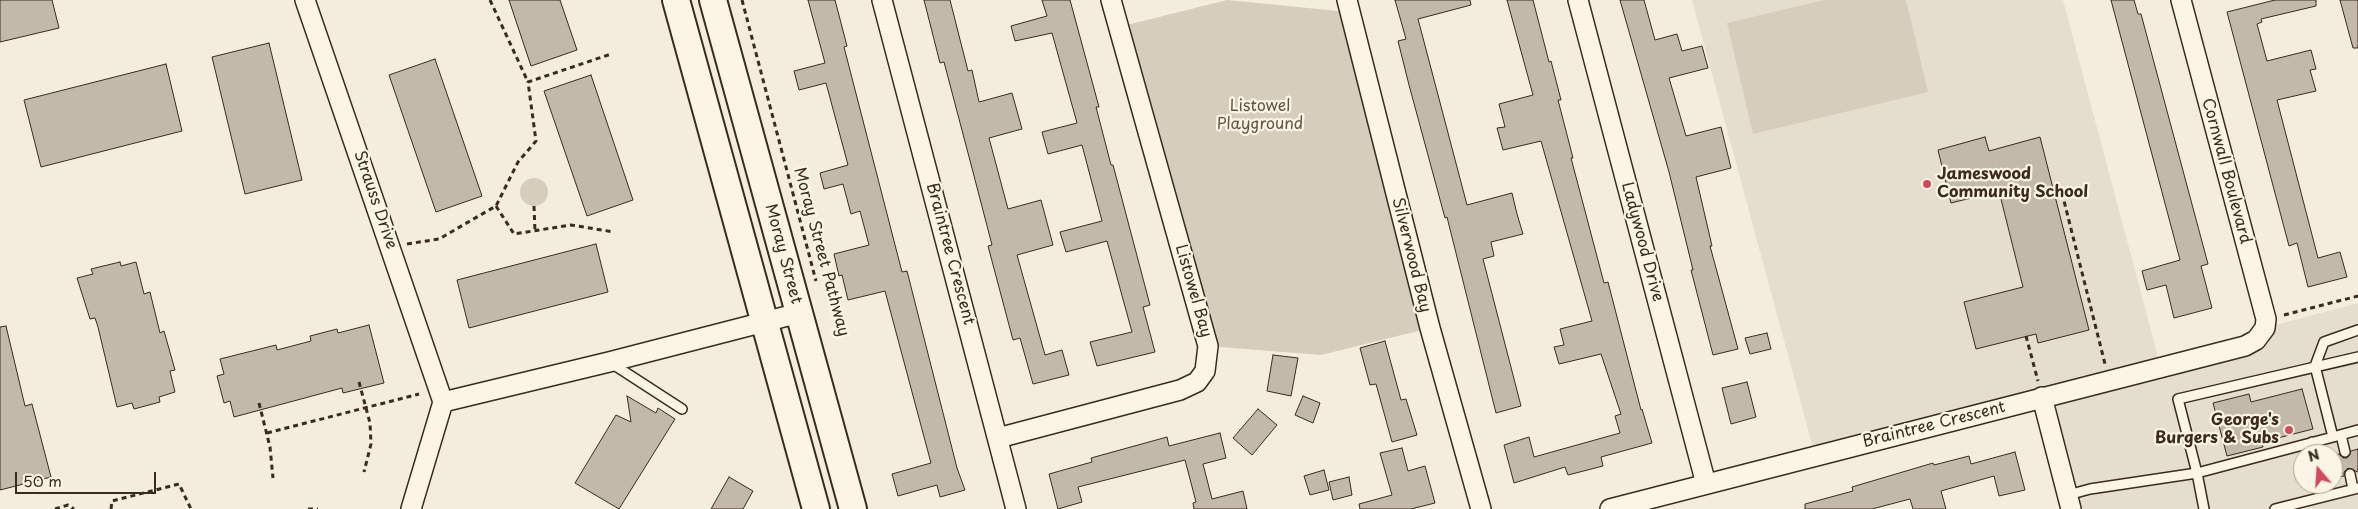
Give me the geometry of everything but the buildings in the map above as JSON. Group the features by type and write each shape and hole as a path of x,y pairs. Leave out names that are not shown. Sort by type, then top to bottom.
{"street":[{"name":"Strauss Drive","path":"305,0 443,402"},
{"path":"676,0 816,509"},
{"name":"Moray Street","path":"713,0 853,509"},
{"name":"Braintree Crescent","path":"882,0 1016,509"},
{"name":"Listowel Bay","path":"998,438 1180,390 1197,382 1205,371 1208,346 1112,0"},
{"name":"Silverwood Bay","path":"1347,0 1430,328 1481,509"},
{"name":"Ladywood Drive","path":"1578,0 1706,484"},
{"name":"Cornwall Boulevard","path":"2181,0 2266,319"},
{"path":"411,509 443,402 799,313"},
{"name":"Braintree Crescent","path":"1610,509 2245,346 2256,340 2265,328 2266,319"},
{"path":"2042,397 2070,502"}],"lane":[{"path":"2345,452 2337,436 2315,366 2324,342 2358,330"},
{"path":"2204,509 2178,399 2358,357"},
{"path":"609,362 682,409"},
{"path":"2070,502 2090,489 2197,473 2358,430"},
{"path":"2274,509 2356,488 2350,474"}],"path":[{"path":"391,247 439,239 496,206 518,162 536,141 528,82 490,0"},
{"name":"Moray Street Pathway","path":"742,0 816,283"},
{"path":"528,82 610,54"},
{"path":"2062,193 2110,381"},
{"path":"496,206 514,234 571,225 614,232"},
{"path":"534,206 535,231"},
{"path":"2266,319 2358,296"},
{"path":"2026,336 2042,397"},
{"path":"359,382 367,407 371,444 364,472"},
{"path":"267,433 420,394"},
{"path":"259,403 267,433 273,478"},
{"path":"111,509 112,500 179,484 191,509"},
{"path":"55,509 68,506 74,509"},
{"path":"308,509 318,509"}],"shaded area":[{"name":"Jameswood Community School","path":"1692,0 2063,0 2161,368 2245,346 2265,328 2358,303 2358,509 2071,509 2042,397 1815,455"}],"green space":[{"name":"Listowel Playground","path":"1227,0 1348,12 1430,328 1321,355 1208,346 1119,27"},
{"path":"1824,0 1906,0 1928,92 1753,134 1727,23"},
{"path":"534,178 544,182 548,192 544,202 534,206 524,202 520,192 524,182"}],"place":[{"name":"Jameswood Community School","path":"1927,184"},
{"name":"George's Burgers & Subs","path":"2289,430"}]}
